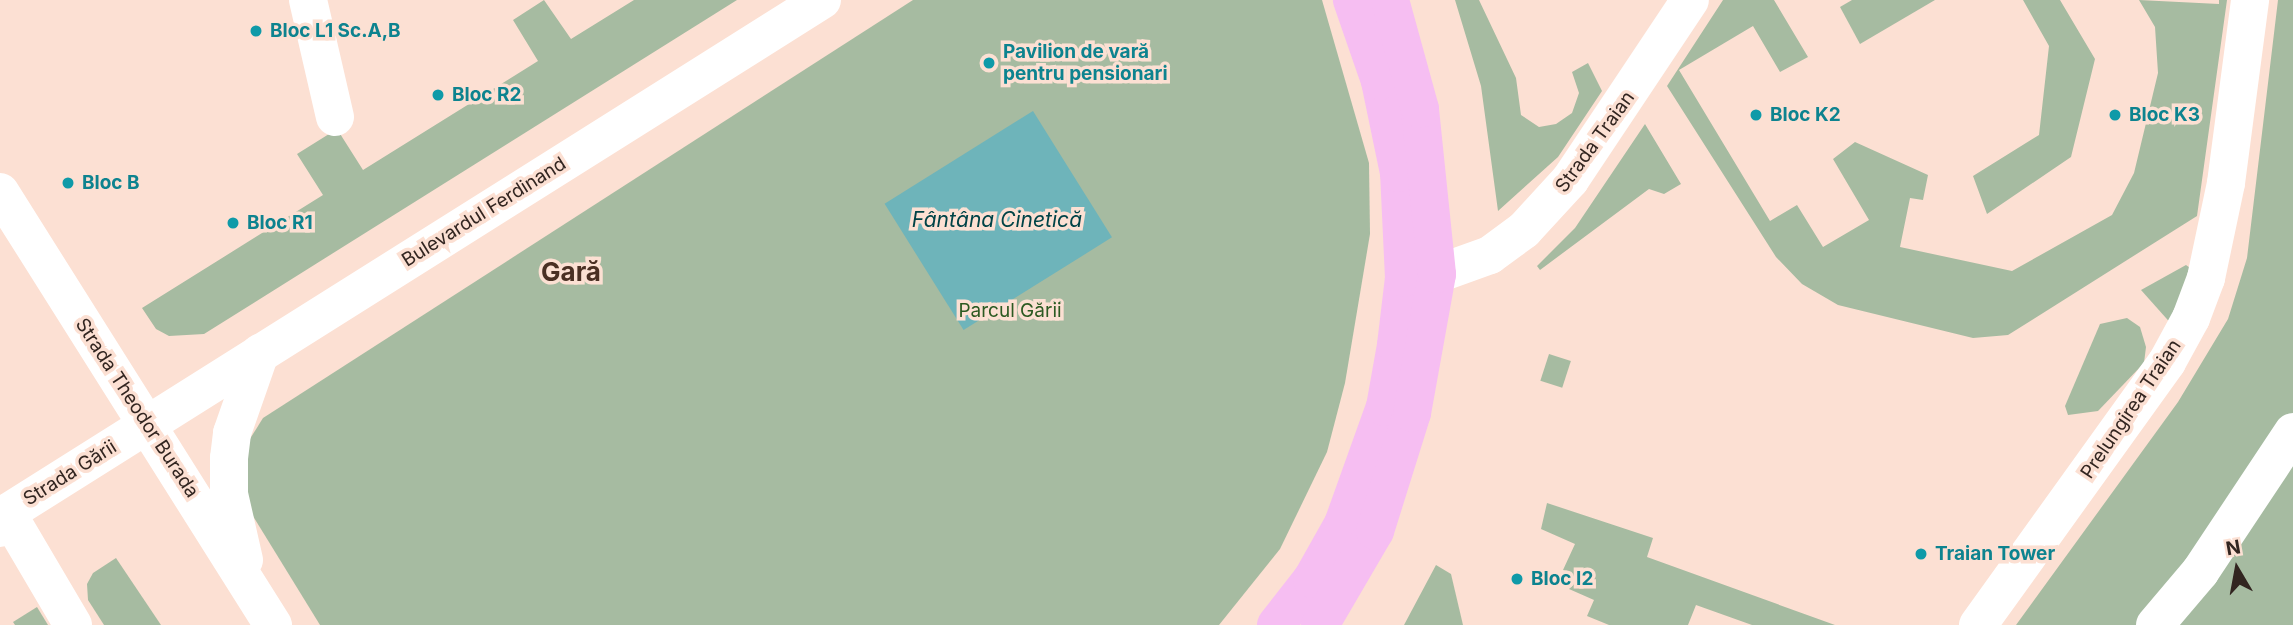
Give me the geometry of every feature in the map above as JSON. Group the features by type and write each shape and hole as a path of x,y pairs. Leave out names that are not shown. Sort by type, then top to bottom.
{"main road":[{"path":"1276,625 1312,579 1343,524 1385,407 1396,345 1404,278 1399,173 1380,81 1352,0"},
{"path":"1320,625 1376,531 1412,412 1437,274 1420,108 1390,0"}],"street":[{"path":"308,0 335,117"},
{"name":"Bulevardul Ferdinand","path":"147,425 822,0"},
{"name":"Strada Traian","path":"1437,274 1490,255 1524,230 1570,180 1690,0"},
{"name":"Prelungirea Traian","path":"1978,625 2167,362 2191,318 2206,278 2225,183 2250,0"},
{"name":"Strada Theodor Burada","path":"0,192 273,625"},
{"path":"251,589 233,514 229,458 232,433 261,354"},
{"name":"Strada Gării","path":"3,521 147,425"},
{"path":"2155,625 2200,572 2293,432"},
{"path":"3,521 73,625"}],"green space":[{"path":"544,0 571,39 634,0 737,0 204,334 169,336 156,329 142,308 323,195 297,154 337,129 363,170 538,61 513,20"},
{"name":"Parcul Gării","path":"913,0 1322,0 1369,163 1370,234 1345,383 1327,452 1280,549 1219,625 320,625 245,503 243,450 263,418"},
{"path":"1455,0 1479,0 1516,78 1521,115 1539,127 1556,124 1572,113 1579,93 1572,72 1588,63 1602,91 1558,157 1498,211 1481,86"},
{"path":"1723,0 1774,0 1808,57 1780,72 1753,26 1679,70 1770,221 1797,205 1823,247 1869,220 1833,159 1855,142 1928,175 1923,200 1910,198 1900,247 2012,271 2112,215 2134,173 2158,73 2155,27 2139,0 2219,4 2219,0 2227,0 2197,216 2008,335 1973,338 1838,305 1802,284 1776,257 1667,86"},
{"path":"1852,0 1935,0 1860,44 1840,7"},
{"path":"2023,0 2060,0 2095,59 2071,157 1987,214 1973,176 2039,135 2049,46"},
{"path":"2278,0 2293,0 2293,625 2016,625 2178,402 2228,319 2247,258"},
{"path":"1645,124 1681,184 1664,194 1649,189 1540,270 1537,266 1575,228"},
{"path":"2186,265 2197,273 2174,327 2141,290"},
{"path":"2127,318 2140,327 2146,347 2144,363 2098,411 2068,415 2065,406 2100,324"},
{"path":"1549,354 1571,361 1562,388 1540,381"},
{"path":"1547,503 1653,538 1647,557 1835,625 1752,625 1696,605 1688,625 1609,625 1587,616 1594,600 1569,589 1574,584 1568,571 1563,570 1575,544 1541,529"},
{"path":"116,558 161,625 104,625 88,600 87,584 93,573"},
{"path":"1436,565 1451,574 1463,625 1404,625"},
{"path":"37,607 48,625 15,625 13,622"}],"water":[{"name":"Fântâna Cinetică","path":"1033,111 1112,237 964,330 885,204"}],"place":[{"name":"Bloc L1 Sc.A,B","path":"256,31"},
{"name":"Pavilion de vară pentru pensionari","path":"989,63"},
{"name":"Bloc R2","path":"438,95"},
{"name":"Bloc K2","path":"1756,115"},
{"name":"Bloc K3","path":"2115,115"},
{"name":"Bloc B","path":"68,183"},
{"name":"Bloc R1","path":"233,223"},
{"name":"Traian Tower","path":"1921,554"},
{"name":"Bloc I2","path":"1517,579"}],"district":[{"name":"Gară","path":"571,272"}]}
